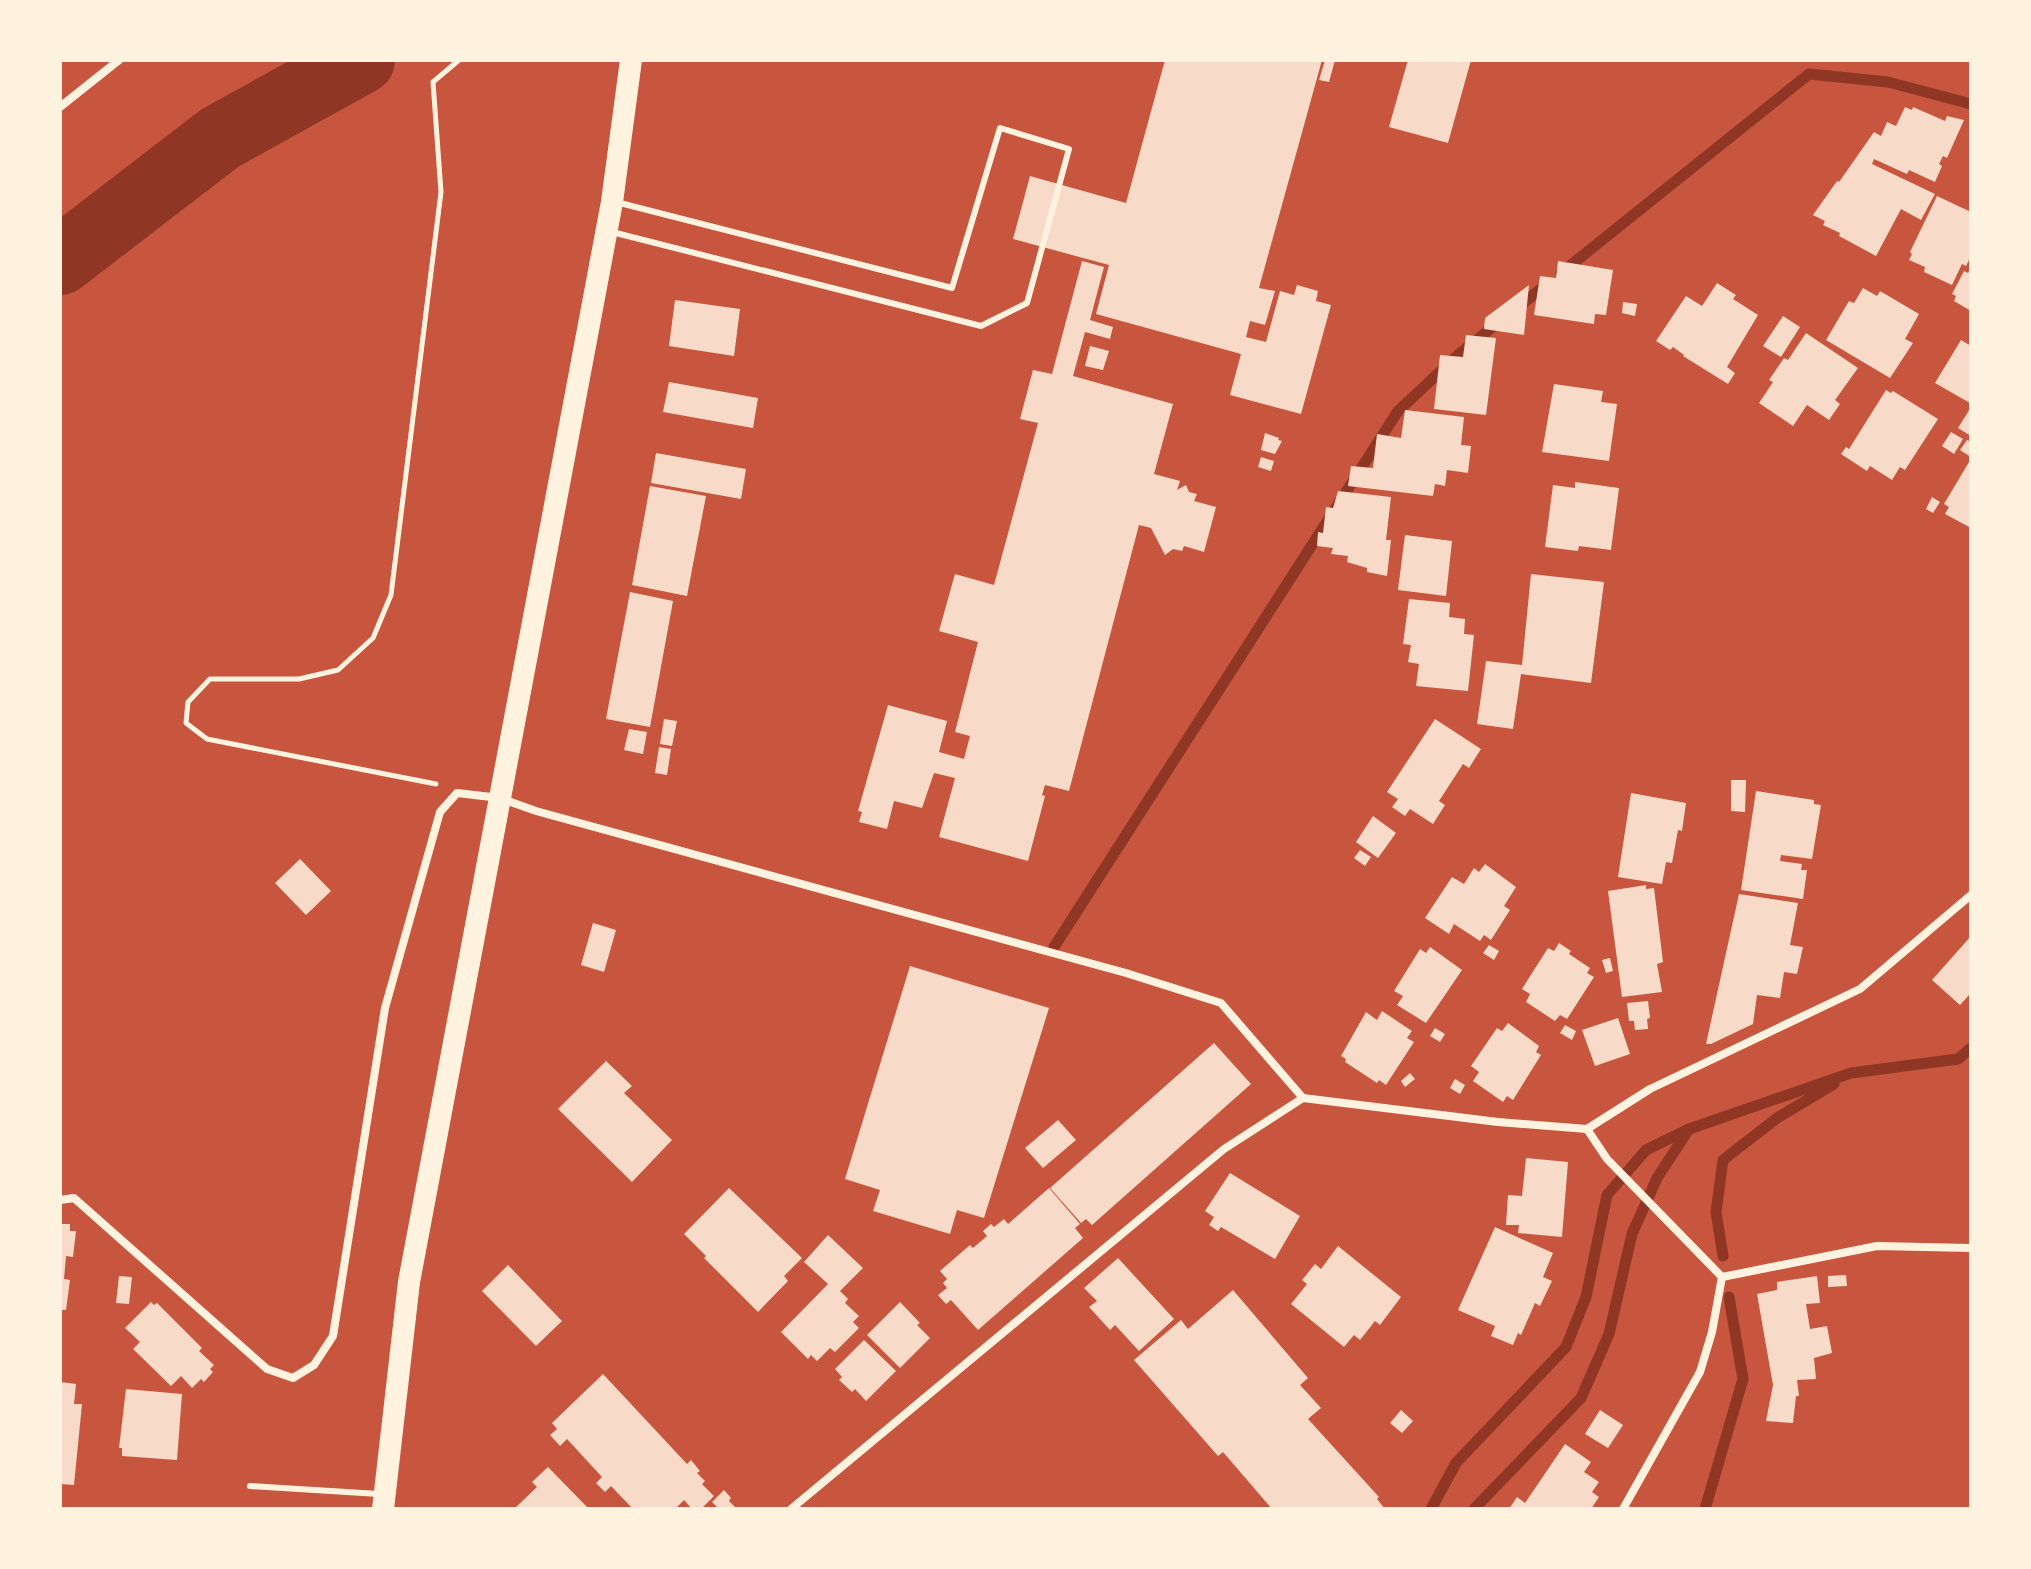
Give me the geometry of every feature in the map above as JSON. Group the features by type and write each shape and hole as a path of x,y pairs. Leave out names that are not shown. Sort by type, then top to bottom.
{"highway":[{"path":"383,1502 409,1282 607,230 631,60"}],"street":[{"path":"60,107 119,60"},
{"path":"60,1200 74,1198 267,1369 293,1378 314,1365 333,1336 385,1008 440,812 457,793 500,798 536,811 1126,973 1221,1003 1303,1098"},
{"path":"791,1509 1224,1149 1303,1098 1498,1122 1587,1129 1650,1089 1860,989 1971,895"},
{"path":"1587,1129 1607,1159 1722,1277"},
{"path":"1722,1277 1877,1246 1971,1248"},
{"path":"1626,1507 1700,1372 1712,1332 1722,1277"}],"lane":[{"path":"607,230 981,326 1027,303 1069,149 1000,128 952,288 612,202"},
{"path":"250,1486 383,1502"}],"path":[{"path":"457,793 437,784 207,739 186,723 188,702 210,679 299,679 338,670 373,638 391,595 441,192 433,82 459,60"}],"building":[{"path":"1165,60 1322,60 1259,288 1275,291 1265,325 1250,321 1246,337 1266,342 1280,291 1294,295 1297,285 1318,291 1316,301 1331,305 1301,414 1230,395 1241,354 1096,314 1109,265 1013,239 1030,176 1126,203"},
{"path":"1325,60 1335,60 1329,82 1319,80"},
{"path":"1408,60 1471,60 1448,143 1389,127"},
{"path":"1905,107 1912,110 1913,107 1945,121 1947,116 1964,120 1947,158 1943,156 1939,164 1942,166 1935,182 1874,159 1872,164 1935,194 1921,220 1901,209 1876,256 1839,236 1840,233 1823,225 1825,221 1813,215 1874,132 1881,136 1887,122 1896,126"},
{"path":"1937,196 1971,212 1971,256 1966,266 1962,264 1952,285 1924,272 1925,267 1909,260"},
{"path":"1082,261 1104,267 1090,320 1113,327 1110,339 1085,332 1073,376 1173,404 1154,474 1180,481 1177,490 1186,485 1189,492 1197,494 1194,501 1216,507 1204,552 1184,546 1182,551 1173,549 1165,555 1151,528 1139,525 1069,791 1045,785 1042,795 1045,796 1028,861 939,837 955,778 934,773 922,808 894,801 887,829 859,822 862,812 858,811 888,705 947,721 939,752 964,759 970,736 955,732 978,642 939,631 955,574 994,585 1038,423 1020,419 1033,370 1052,374"},
{"path":"1558,261 1613,270 1606,315 1595,314 1594,324 1534,315 1540,276 1556,278"},
{"path":"1971,267 1971,311 1954,301 1956,296 1952,294 1964,271 1968,273"},
{"path":"1717,283 1736,295 1733,299 1758,315 1727,367 1735,373 1728,384 1673,347 1670,350 1656,341 1686,296 1702,306"},
{"path":"1529,285 1524,335 1484,329 1485,318"},
{"path":"1863,288 1877,296 1880,291 1919,314 1905,339 1913,343 1890,378 1826,340 1849,301 1854,303"},
{"path":"675,300 740,309 734,356 669,346"},
{"path":"1623,302 1637,304 1635,316 1622,313"},
{"path":"1783,316 1800,327 1781,357 1763,346"},
{"path":"1806,333 1858,368 1835,400 1840,404 1829,420 1807,405 1793,426 1759,403 1773,382 1769,380 1784,358 1788,360"},
{"path":"1466,335 1496,338 1486,415 1434,409 1440,355 1463,357"},
{"path":"1961,340 1971,346 1970,403 1935,383"},
{"path":"1090,346 1109,351 1103,370 1085,366"},
{"path":"669,382 758,398 753,428 663,412"},
{"path":"1554,384 1603,391 1601,402 1617,404 1609,461 1542,452"},
{"path":"1886,390 1893,391 1938,419 1905,470 1900,467 1892,480 1870,466 1867,471 1841,454 1846,447 1849,449"},
{"path":"1971,407 1971,436 1958,428"},
{"path":"1405,410 1464,417 1461,445 1471,446 1468,473 1447,470 1445,486 1435,484 1433,496 1348,486 1351,466 1373,468 1377,434 1401,438"},
{"path":"1951,432 1963,439 1954,454 1942,446"},
{"path":"1265,433 1282,441 1275,454 1261,450"},
{"path":"1967,440 1971,442 1971,457 1960,450"},
{"path":"656,453 746,469 741,499 651,483"},
{"path":"1261,457 1274,461 1271,471 1258,467"},
{"path":"1969,462 1971,528 1945,514 1949,507 1944,504"},
{"path":"1575,482 1619,488 1611,550 1579,546 1578,551 1545,547 1553,485 1575,488"},
{"path":"650,486 706,496 687,596 632,585"},
{"path":"1338,491 1391,497 1386,540 1391,540 1387,576 1367,572 1367,568 1347,562 1348,556 1331,554 1333,548 1317,546 1318,532 1323,533 1326,507 1333,508"},
{"path":"1932,497 1940,502 1933,513 1926,509"},
{"path":"1405,535 1452,541 1446,596 1398,590"},
{"path":"1531,574 1604,582 1591,683 1521,674 1513,729 1477,724 1486,661 1522,665"},
{"path":"630,592 673,601 650,727 606,719"},
{"path":"1409,599 1450,603 1449,617 1465,619 1464,634 1474,635 1468,691 1416,686 1419,664 1408,662 1411,645 1403,644"},
{"path":"664,719 677,721 672,746 660,744"},
{"path":"1435,719 1481,749 1469,768 1463,764 1439,801 1445,805 1433,824 1410,809 1405,816 1392,807 1398,799 1387,792"},
{"path":"629,729 647,732 643,754 624,750"},
{"path":"659,747 671,749 667,775 655,773"},
{"path":"1731,780 1746,780 1745,812 1731,811"},
{"path":"1756,791 1814,800 1814,804 1821,805 1812,859 1781,855 1780,861 1802,864 1801,870 1807,870 1803,899 1741,890"},
{"path":"1631,793 1686,803 1682,831 1678,830 1672,863 1666,862 1662,884 1618,877"},
{"path":"1373,816 1396,833 1378,858 1356,842"},
{"path":"1360,850 1371,857 1365,866 1354,858"},
{"path":"300,859 331,891 306,915 275,883"},
{"path":"1485,864 1516,887 1504,906 1510,910 1491,940 1484,935 1480,941 1454,924 1449,934 1425,918 1452,877 1464,884 1474,868 1479,872"},
{"path":"1646,885 1646,889 1654,888 1663,962 1657,964 1662,992 1622,997 1608,891"},
{"path":"1739,894 1798,903 1790,945 1803,947 1797,974 1784,972 1780,998 1757,995 1753,1024 1706,1044"},
{"path":"593,923 616,930 604,972 581,965"},
{"path":"1971,936 1971,993 1960,1005 1932,980"},
{"path":"1559,943 1590,968 1587,973 1594,977 1567,1019 1560,1015 1555,1021 1526,1002 1530,994 1522,989 1548,948 1554,951"},
{"path":"1489,945 1499,951 1494,960 1483,953"},
{"path":"1430,947 1462,970 1426,1023 1397,1005 1403,996 1394,991 1420,949 1426,953"},
{"path":"1610,958 1613,971 1606,973 1602,960"},
{"path":"910,966 1049,1008 984,1218 957,1210 950,1234 873,1211 880,1190 845,1179"},
{"path":"1648,1001 1648,1029 1635,1030 1634,1021 1629,1021 1627,1003"},
{"path":"1382,1011 1412,1031 1407,1038 1414,1042 1386,1085 1379,1080 1377,1083 1345,1062 1346,1059 1341,1056 1366,1012 1377,1020"},
{"path":"1618,1018 1630,1054 1595,1066 1582,1030"},
{"path":"1508,1023 1539,1046 1536,1052 1541,1055 1513,1100 1507,1096 1503,1102 1473,1081 1479,1072 1471,1066 1497,1028 1502,1031"},
{"path":"1565,1025 1576,1031 1572,1040 1560,1033"},
{"path":"1435,1028 1445,1034 1440,1042 1430,1036"},
{"path":"1214,1043 1251,1084 1092,1225 1086,1219 1081,1223 1050,1188"},
{"path":"606,1061 632,1086 624,1093 672,1140 632,1182 558,1109"},
{"path":"1410,1073 1415,1079 1405,1087 1401,1081"},
{"path":"1455,1079 1465,1085 1460,1094 1450,1088"},
{"path":"1058,1120 1076,1140 1043,1168 1025,1148"},
{"path":"1526,1158 1568,1162 1562,1237 1518,1233 1519,1225 1506,1225 1508,1195 1522,1196"},
{"path":"1230,1173 1300,1216 1275,1259 1221,1227 1218,1231 1209,1225 1214,1217 1205,1211"},
{"path":"729,1188 802,1258 784,1276 788,1281 758,1312 684,1234"},
{"path":"1049,1188 1080,1224 1075,1228 1083,1238 978,1330 951,1300 946,1304 938,1295 947,1288 943,1283 947,1279 940,1271 970,1245 973,1248 987,1236 983,1231 991,1224 994,1227 1004,1219 1008,1224"},
{"path":"60,1224 70,1224 70,1231 76,1231 73,1257 66,1256 64,1279 70,1280 66,1310 60,1310"},
{"path":"1495,1227 1553,1253 1543,1277 1552,1281 1540,1306 1535,1303 1521,1335 1518,1333 1513,1345 1491,1336 1495,1326 1458,1310"},
{"path":"828,1235 863,1268 840,1291 848,1299 845,1303 859,1316 853,1322 859,1328 835,1352 830,1348 817,1361 811,1355 808,1359 781,1332 828,1284 804,1262"},
{"path":"1338,1246 1401,1297 1380,1325 1375,1321 1360,1340 1354,1335 1344,1347 1291,1304 1307,1284 1302,1280 1315,1264 1321,1269"},
{"path":"1118,1258 1174,1319 1139,1351 1115,1325 1110,1330 1089,1307 1097,1301 1084,1288"},
{"path":"508,1265 562,1321 536,1346 482,1291"},
{"path":"1846,1275 1847,1286 1828,1287 1828,1276"},
{"path":"119,1276 132,1277 129,1304 116,1303"},
{"path":"1817,1276 1820,1303 1806,1304 1810,1329 1827,1326 1832,1353 1814,1358 1816,1379 1797,1380 1799,1396 1796,1396 1793,1423 1766,1421 1773,1385 1757,1294 1777,1290 1777,1282"},
{"path":"1233,1290 1308,1378 1300,1385 1321,1408 1308,1419 1379,1497 1377,1499 1385,1509 1272,1509 1223,1452 1218,1456 1134,1360 1181,1320 1188,1329"},
{"path":"151,1302 154,1305 157,1303 202,1348 199,1351 214,1365 210,1369 213,1372 204,1382 201,1379 192,1388 181,1376 171,1386 133,1349 140,1342 125,1328"},
{"path":"900,1302 930,1338 900,1368 867,1335"},
{"path":"864,1340 896,1371 866,1401 855,1389 852,1392 839,1380 842,1377 835,1369"},
{"path":"603,1374 687,1464 691,1460 700,1471 697,1473 705,1481 702,1484 714,1496 701,1509 692,1509 684,1500 675,1509 633,1509 611,1486 605,1492 596,1483 602,1477 567,1439 560,1446 550,1435 557,1429 552,1423"},
{"path":"60,1382 76,1384 74,1404 82,1404 74,1485 60,1484"},
{"path":"126,1389 182,1394 177,1460 122,1456 122,1448 119,1448"},
{"path":"1401,1410 1413,1421 1402,1433 1390,1423"},
{"path":"1600,1410 1623,1425 1608,1448 1585,1434"},
{"path":"1565,1444 1591,1462 1584,1472 1599,1482 1592,1492 1599,1497 1591,1509 1509,1509 1517,1497 1525,1503"},
{"path":"548,1467 589,1509 514,1509 537,1487 532,1482"},
{"path":"724,1490 737,1509 719,1509 712,1502"}],"waterway":[{"path":"60,261 220,138 361,60"},
{"path":"1561,273 1809,74 1888,82 1971,104"},
{"path":"1517,308 1547,284"},
{"path":"1054,947 1398,411 1500,321"},
{"path":"1431,1509 1456,1463 1566,1347 1586,1297 1607,1195 1646,1150 1689,1129 1851,1073 1958,1059 1971,1048"},
{"path":"1723,1256 1716,1212 1723,1160 1777,1118 1834,1084"},
{"path":"1474,1509 1581,1398 1609,1334 1632,1234 1657,1178 1689,1129"},
{"path":"1705,1509 1743,1379 1729,1297"}]}
